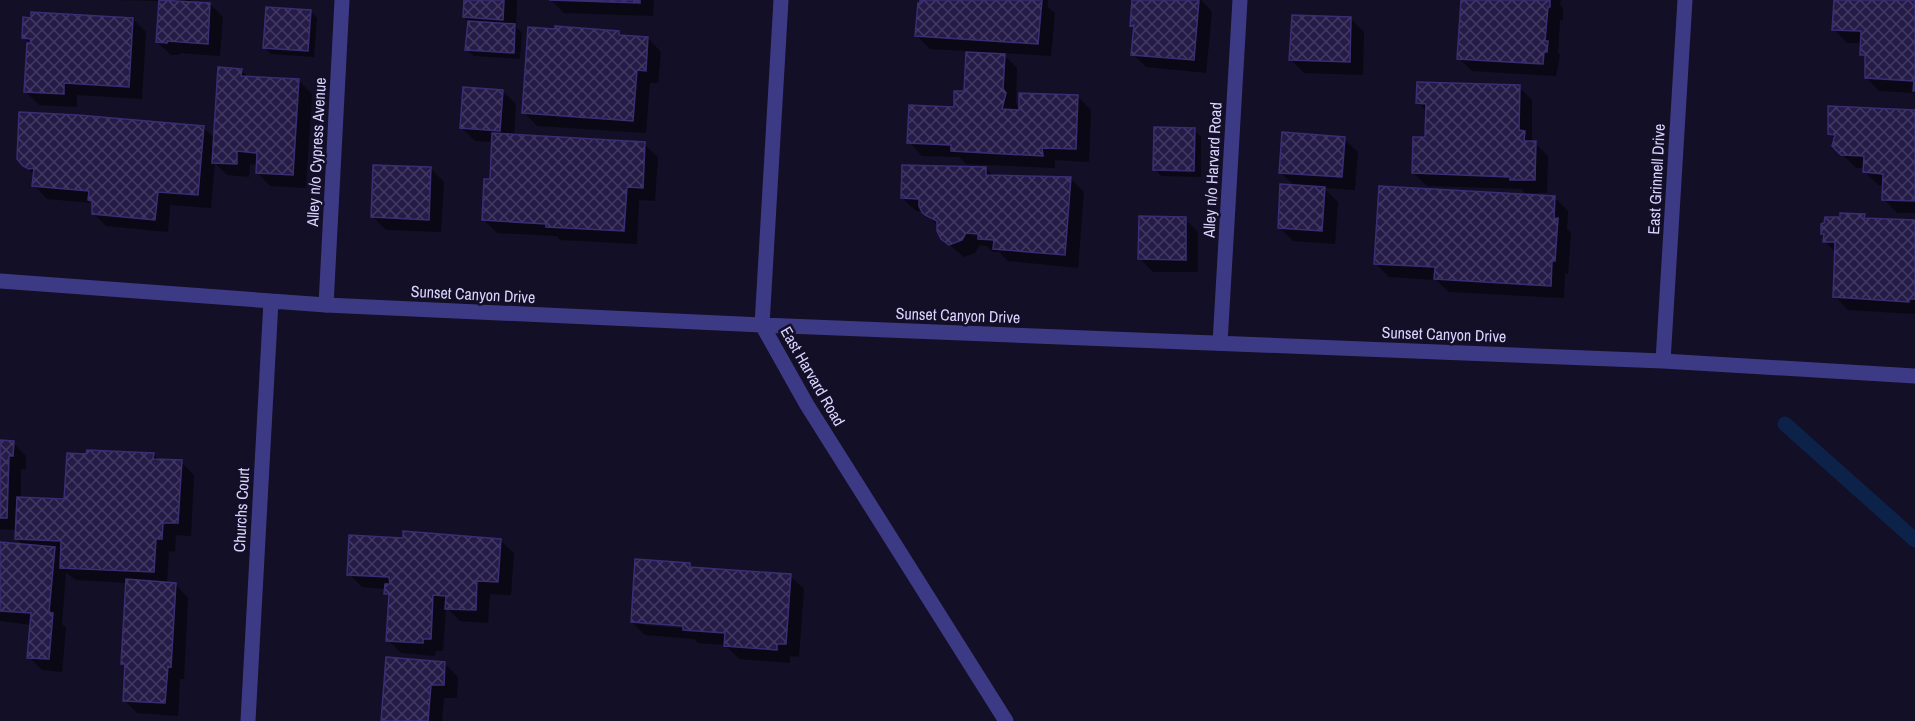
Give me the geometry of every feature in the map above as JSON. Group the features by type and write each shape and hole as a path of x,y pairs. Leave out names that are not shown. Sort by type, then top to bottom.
{"street":[{"name":"Alley n/o Cypress Avenue","path":"326,305 342,0"},
{"name":"East Harvard Road","path":"781,0 762,325 807,405 1006,721"},
{"name":"Alley n/o Harvard Road","path":"1220,343 1240,0"},
{"name":"East Grinnell Drive","path":"1663,361 1685,0"},
{"name":"Sunset Canyon Drive","path":"0,281 326,305 1663,361 1915,376"},
{"name":"Churchs Court","path":"248,721 271,301"}],"building":[{"path":"159,0 210,3 208,44 156,42"},
{"path":"464,0 504,0 503,20 463,17"},
{"path":"549,0 640,0 640,3"},
{"path":"920,0 1042,0 1038,44 915,36"},
{"path":"1132,0 1199,0 1194,60 1131,55 1134,25 1130,26"},
{"path":"1461,0 1550,0 1545,41 1548,41 1547,52 1544,52 1543,64 1457,59"},
{"path":"1834,0 1915,0 1915,91 1913,91 1914,81 1865,78 1865,55 1860,55 1861,31 1832,30"},
{"path":"266,7 311,10 308,51 263,48"},
{"path":"31,12 133,18 129,87 64,83 64,94 24,92 27,43 30,43 31,39 22,38 23,17 31,18"},
{"path":"1292,15 1351,17 1350,62 1289,60"},
{"path":"468,21 515,24 514,53 465,50"},
{"path":"555,26 619,31 619,35 648,37 646,71 637,70 633,121 522,113 528,27 555,29"},
{"path":"966,52 1005,54 1003,89 1006,93 1002,109 1019,110 1019,93 1078,95 1076,149 1042,148 1043,156 951,151 951,145 907,143 909,105 954,107 954,91 964,91"},
{"path":"218,67 242,69 241,76 299,79 293,175 256,173 257,153 237,151 237,164 212,163"},
{"path":"1417,82 1520,85 1519,130 1525,131 1524,141 1536,141 1535,180 1412,173 1413,137 1425,137 1426,104 1416,103"},
{"path":"463,87 503,90 500,131 460,128"},
{"path":"1828,106 1915,110 1915,201 1882,200 1883,174 1863,172 1864,156 1841,155 1832,146 1835,135 1828,134"},
{"path":"19,112 204,126 198,195 158,192 155,220 92,214 92,201 88,200 89,191 32,186 34,168 29,169 23,166 17,159"},
{"path":"1154,127 1195,128 1194,171 1153,170"},
{"path":"1282,132 1345,137 1342,177 1279,173"},
{"path":"492,133 645,142 643,188 627,187 624,231 546,227 546,224 482,220 484,179 490,179"},
{"path":"373,165 431,167 429,220 371,217"},
{"path":"902,165 986,167 986,175 1071,177 1065,255 993,249 994,240 978,239 978,234 966,233 962,240 949,245 941,239 937,231 937,221 922,212 919,199 901,198"},
{"path":"1280,184 1325,187 1322,231 1278,228"},
{"path":"1379,186 1555,196 1554,219 1558,218 1551,286 1434,279 1435,267 1374,264"},
{"path":"1840,213 1865,214 1864,218 1915,220 1915,299 1909,299 1909,302 1833,297 1835,242 1823,242 1824,234 1821,234 1821,224 1824,223 1825,217 1840,217"},
{"path":"1139,216 1186,217 1186,260 1138,259"},
{"path":"0,440 14,441 13,456 9,456 7,518 0,518"},
{"path":"87,450 154,453 153,459 182,460 178,523 163,523 162,539 156,539 154,572 60,568 61,541 15,539 17,497 64,499 67,453 86,454"},
{"path":"403,531 501,539 498,582 477,581 476,610 445,609 446,596 433,595 431,639 423,639 423,643 386,641 389,594 384,594 385,584 390,584 389,577 347,575 349,535 403,538"},
{"path":"0,542 55,547 49,612 53,613 49,659 27,658 31,613 0,611"},
{"path":"635,559 690,563 690,567 791,574 786,644 777,644 777,650 724,646 725,633 683,630 683,626 631,622"},
{"path":"126,579 176,583 171,667 168,666 165,703 123,701 125,664 121,664"},
{"path":"386,657 445,662 444,685 431,685 428,721 381,721"}],"waterway":[{"path":"1785,424 1915,540"}]}
